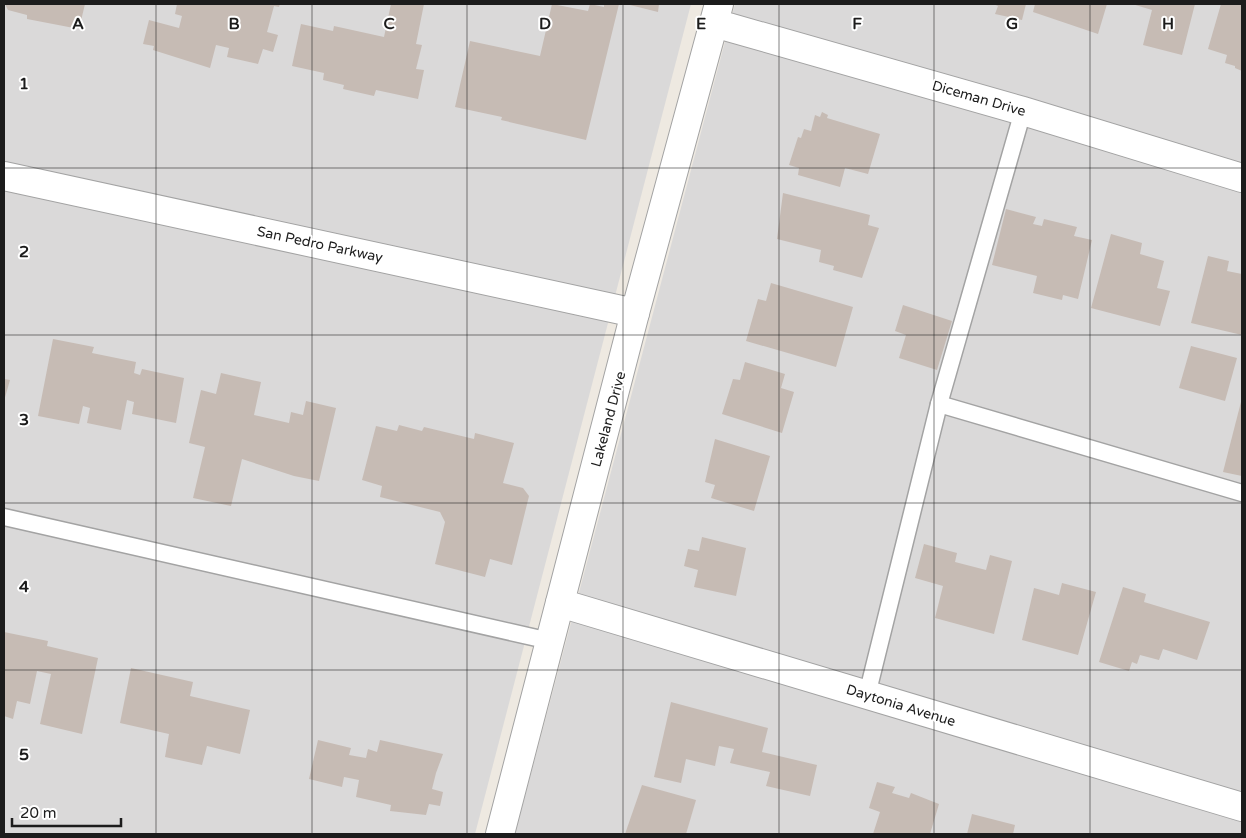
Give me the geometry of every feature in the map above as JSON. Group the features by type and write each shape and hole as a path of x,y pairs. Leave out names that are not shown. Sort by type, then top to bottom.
{"street":[{"name":"Diceman Drive","path":"717,13 1023,111 1242,178"},
{"name":"Lakeland Drive","path":"500,834 635,313 717,13"},
{"name":"San Pedro Parkway","path":"4,176 635,313"},
{"name":"Daytonia Avenue","path":"560,603 1242,807"}],"lane":[{"path":"868,695 940,404 1023,111"},
{"path":"940,404 1242,494"},
{"path":"4,517 550,640"}],"shaded area":[{"path":"4,4 691,4 475,834 4,834"},
{"path":"735,4 1242,4 1242,834 515,834"}],"building":[{"path":"5,4 85,4 79,29 27,19 27,15 8,10"},
{"path":"177,4 280,4 279,7 274,6 267,32 278,35 273,52 263,49 258,64 227,57 229,48 216,45 210,68 153,50 154,46 143,44 149,20 179,28 182,16 175,14"},
{"path":"391,4 424,4 416,44 422,45 416,69 424,70 418,99 376,90 374,96 343,89 344,85 323,80 324,73 292,66 301,24 333,31 334,26 384,37"},
{"path":"552,4 588,11 590,4 604,7 604,4 619,4 586,140 501,120 502,117 455,107 470,41 540,56"},
{"path":"626,4 659,4 658,12"},
{"path":"993,4 1026,4 1022,20 995,14 998,6"},
{"path":"1035,4 1107,4 1098,34 1033,12"},
{"path":"1132,4 1195,4 1182,55 1143,45 1152,10"},
{"path":"1221,4 1242,4 1242,71 1235,68 1235,66 1225,63 1227,55 1208,49"},
{"path":"822,112 828,115 827,118 880,134 868,174 845,168 840,187 798,175 799,168 789,165 798,137 801,138 804,129 811,131 815,115 820,117"},
{"path":"783,193 870,215 868,225 879,228 862,278 833,270 834,266 819,262 821,250 777,239"},
{"path":"1006,209 1036,217 1033,224 1042,226 1044,219 1077,227 1074,236 1092,240 1078,299 1063,295 1062,300 1033,293 1037,276 992,265"},
{"path":"1111,234 1142,243 1140,254 1164,261 1157,288 1170,291 1160,326 1091,308"},
{"path":"1208,256 1229,261 1227,271 1242,274 1242,335 1191,323"},
{"path":"771,283 853,307 836,367 746,341 758,299 766,301"},
{"path":"903,305 952,321 937,370 899,358 906,335 895,331"},
{"path":"53,339 94,347 92,353 136,362 134,373 140,375 142,369 184,378 176,423 132,414 134,402 127,400 121,430 87,423 90,408 83,406 79,424 38,416"},
{"path":"1191,346 1237,358 1225,401 1179,388"},
{"path":"745,362 785,374 781,388 794,392 782,433 722,414 733,379 740,380"},
{"path":"221,373 261,382 254,415 289,423 291,412 303,415 306,401 336,408 319,481 294,476 242,459 231,506 193,498 205,447 189,443 201,390 216,394"},
{"path":"4,379 10,380 4,401"},
{"path":"1242,398 1242,476 1223,472"},
{"path":"399,425 422,431 424,427 474,439 475,433 514,443 503,483 523,488 529,496 512,565 490,559 485,577 435,564 445,522 440,512 380,497 382,486 362,480 376,426 397,431"},
{"path":"715,439 770,456 754,511 711,498 715,485 705,482"},
{"path":"702,537 746,548 736,596 694,587 698,570 684,566 688,549 699,551"},
{"path":"924,544 957,553 955,562 986,570 990,555 1012,561 994,634 935,618 943,586 915,578"},
{"path":"1062,583 1096,592 1078,655 1022,640 1034,588 1059,595"},
{"path":"1123,587 1146,594 1144,602 1210,622 1197,660 1163,649 1159,660 1140,655 1137,664 1132,662 1129,671 1099,662"},
{"path":"4,632 48,641 47,646 98,658 82,734 40,724 51,674 37,671 30,704 17,701 13,719 4,716"},
{"path":"131,668 193,682 190,696 250,710 240,754 207,746 202,765 165,757 169,734 120,723"},
{"path":"671,702 768,728 762,752 817,765 810,796 766,786 770,772 730,763 734,749 719,746 715,766 686,759 681,783 654,777"},
{"path":"318,740 351,748 349,755 366,758 368,749 377,752 380,740 443,754 432,789 443,792 440,806 429,804 426,815 390,811 391,805 356,797 359,780 344,777 342,787 309,779"},
{"path":"877,782 895,787 892,793 909,798 911,793 939,804 930,834 873,834 880,812 869,808"},
{"path":"642,785 696,800 686,834 625,834"},
{"path":"972,814 1015,825 1013,834 967,834"}]}
